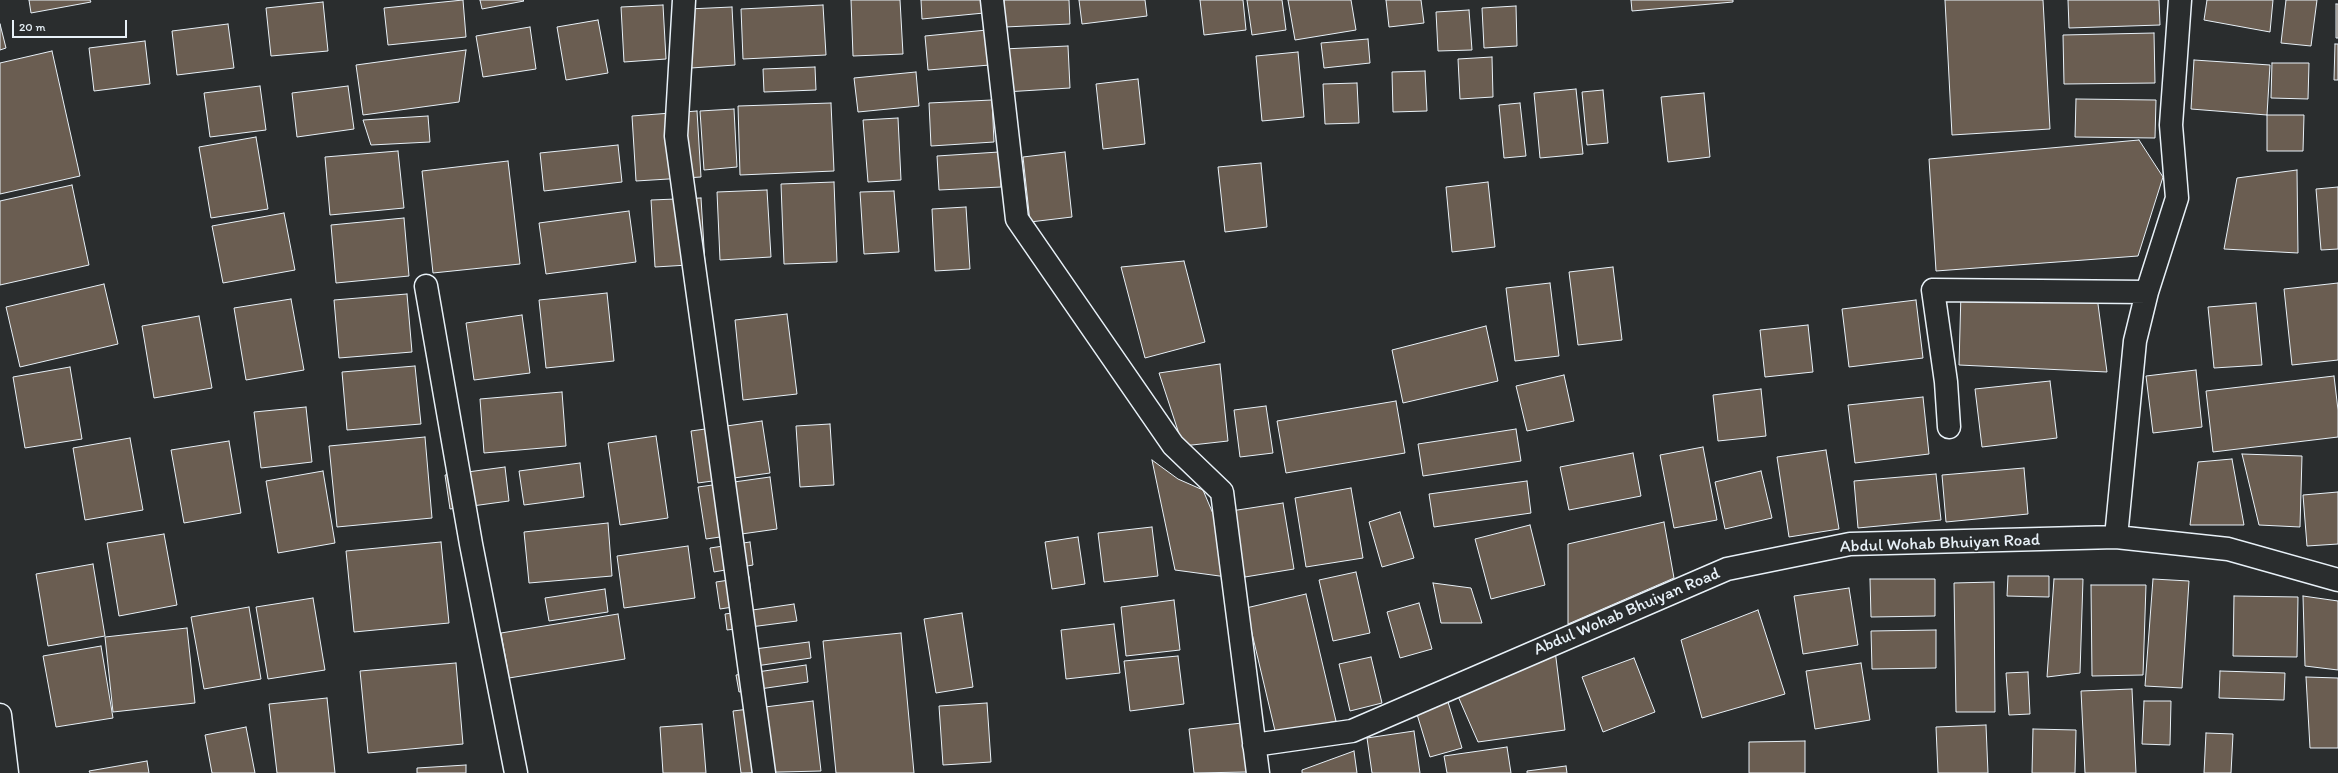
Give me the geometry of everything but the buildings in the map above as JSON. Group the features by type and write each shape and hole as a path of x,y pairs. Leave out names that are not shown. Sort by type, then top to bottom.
{"street":[{"path":"684,0 676,136 764,773"},
{"path":"992,0 1017,219 1174,445 1222,492 1258,773"},
{"path":"2116,537 2135,341 2147,292 2177,198 2171,125 2180,0"},
{"path":"426,286 472,544 516,773"},
{"path":"1949,428 1946,382 1933,290 2147,292"},
{"name":"Abdul Wohab Bhuiyan Road","path":"1254,745 1352,731 1727,569 1850,544 2116,537 2228,550 2338,580"},
{"path":"0,715 7,773"}]}
